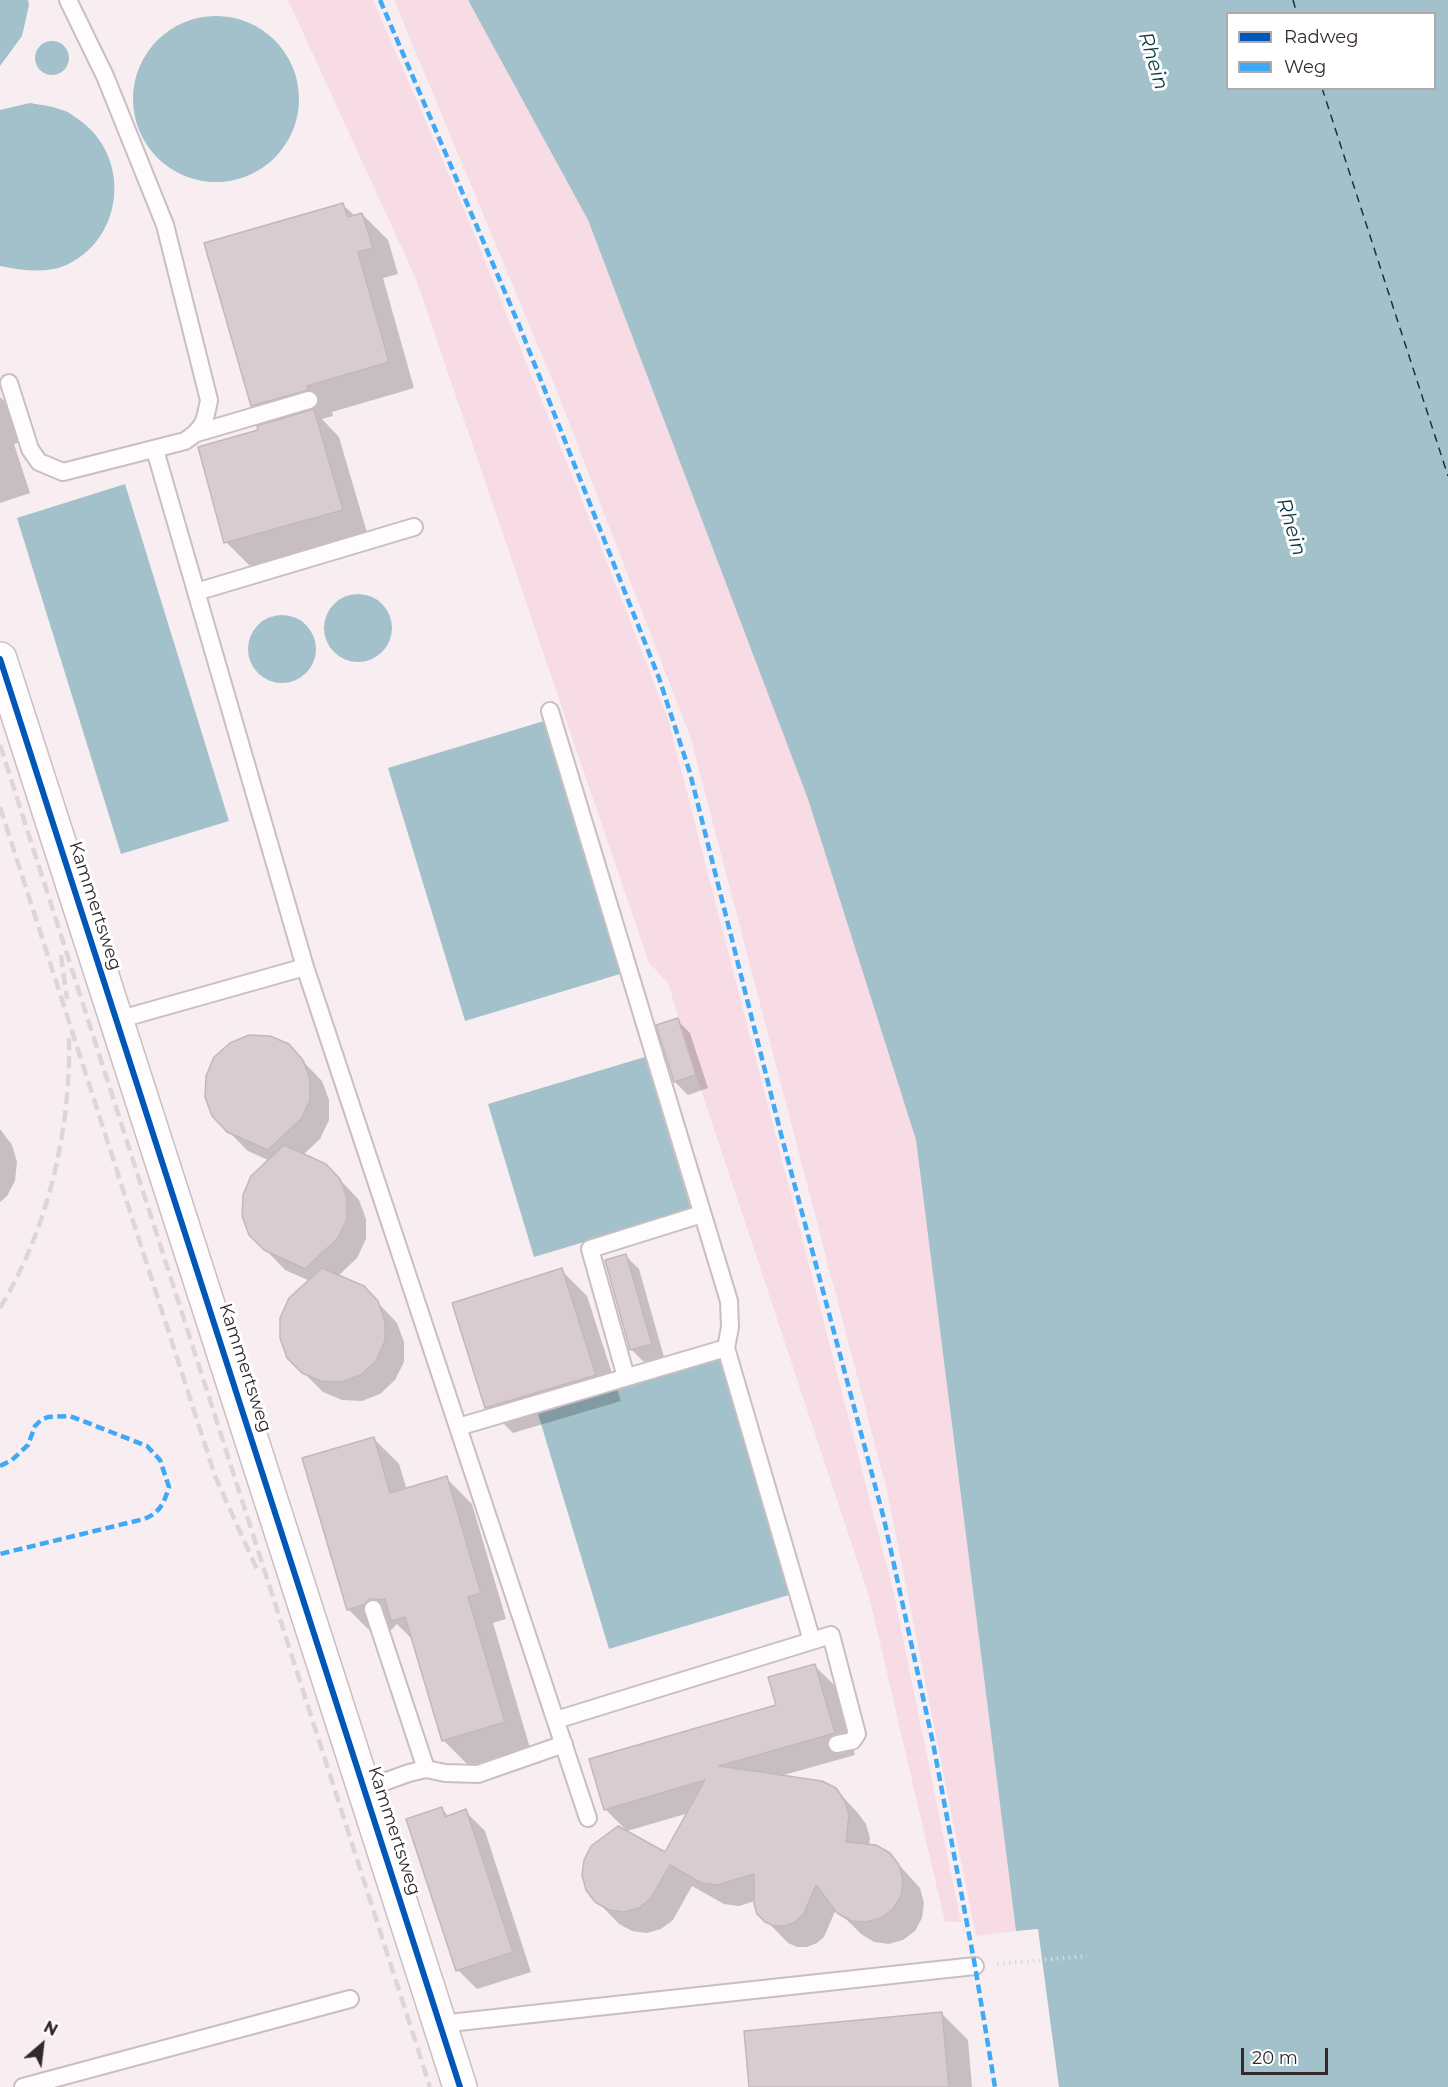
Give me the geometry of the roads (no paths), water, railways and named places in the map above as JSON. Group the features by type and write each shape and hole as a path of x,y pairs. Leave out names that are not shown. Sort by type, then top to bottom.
{"street":[{"name":"Kammertsweg","path":"0,659 460,2087"}],"lane":[{"path":"68,0 105,76 165,225 208,400 205,423 197,433"},
{"path":"9,383 30,449 39,462 63,472 155,450 185,441 197,433 309,400"},
{"path":"155,450 305,967 588,1818"},
{"path":"196,592 414,527"},
{"path":"550,711 729,1300 730,1327 726,1348 812,1641"},
{"path":"117,1020 305,967"},
{"path":"626,1377 590,1249 702,1214"},
{"path":"458,1427 726,1348"},
{"path":"373,1610 426,1769"},
{"path":"555,1720 831,1635 857,1734 852,1741 837,1744"},
{"path":"364,1789 426,1769 445,1773 478,1774 564,1744"},
{"path":"440,2024 975,1966"},
{"path":"23,2087 350,1999"}],"water":[{"path":"0,0 28,0 29,5 22,36 0,66"},
{"name":"Rhein","path":"468,0 1448,0 1448,2087 1059,2087 1038,1929 1016,1931 916,1140 808,799 588,220"},
{"path":"216,16 232,17 248,22 275,40 293,67 298,83 298,115 293,131 275,158 248,176 232,181 216,182 200,181 184,176 157,158 139,131 134,115 133,99 134,83 139,67 157,40 184,22 200,17"},
{"path":"52,41 64,46 69,58 64,70 52,75 40,70 35,58 40,46"},
{"path":"30,103 68,112 78,119 95,135 107,154 113,175 114,197 109,218 100,237 84,254 64,266 40,271 0,266 0,110"},
{"path":"125,484 229,821 121,854 17,518"},
{"path":"351,594 365,594 377,599 387,609 392,628 387,647 377,657 365,662 351,662 339,657 329,647 324,635 324,621 329,609 339,599"},
{"path":"275,615 289,615 301,620 311,630 316,649 311,668 301,678 289,683 275,683 263,678 253,668 248,656 248,642 253,630 263,620"},
{"path":"544,721 620,974 465,1021 388,768"},
{"path":"645,1057 691,1210 534,1257 488,1104"},
{"path":"720,1358 792,1594 609,1649 538,1414"}],"railway":[{"path":"0,745 430,2087"},
{"path":"0,807 215,1476 259,1574"},
{"path":"61,955 67,999"},
{"path":"0,1308 31,1245 53,1178 66,1108 69,1038"}]}
